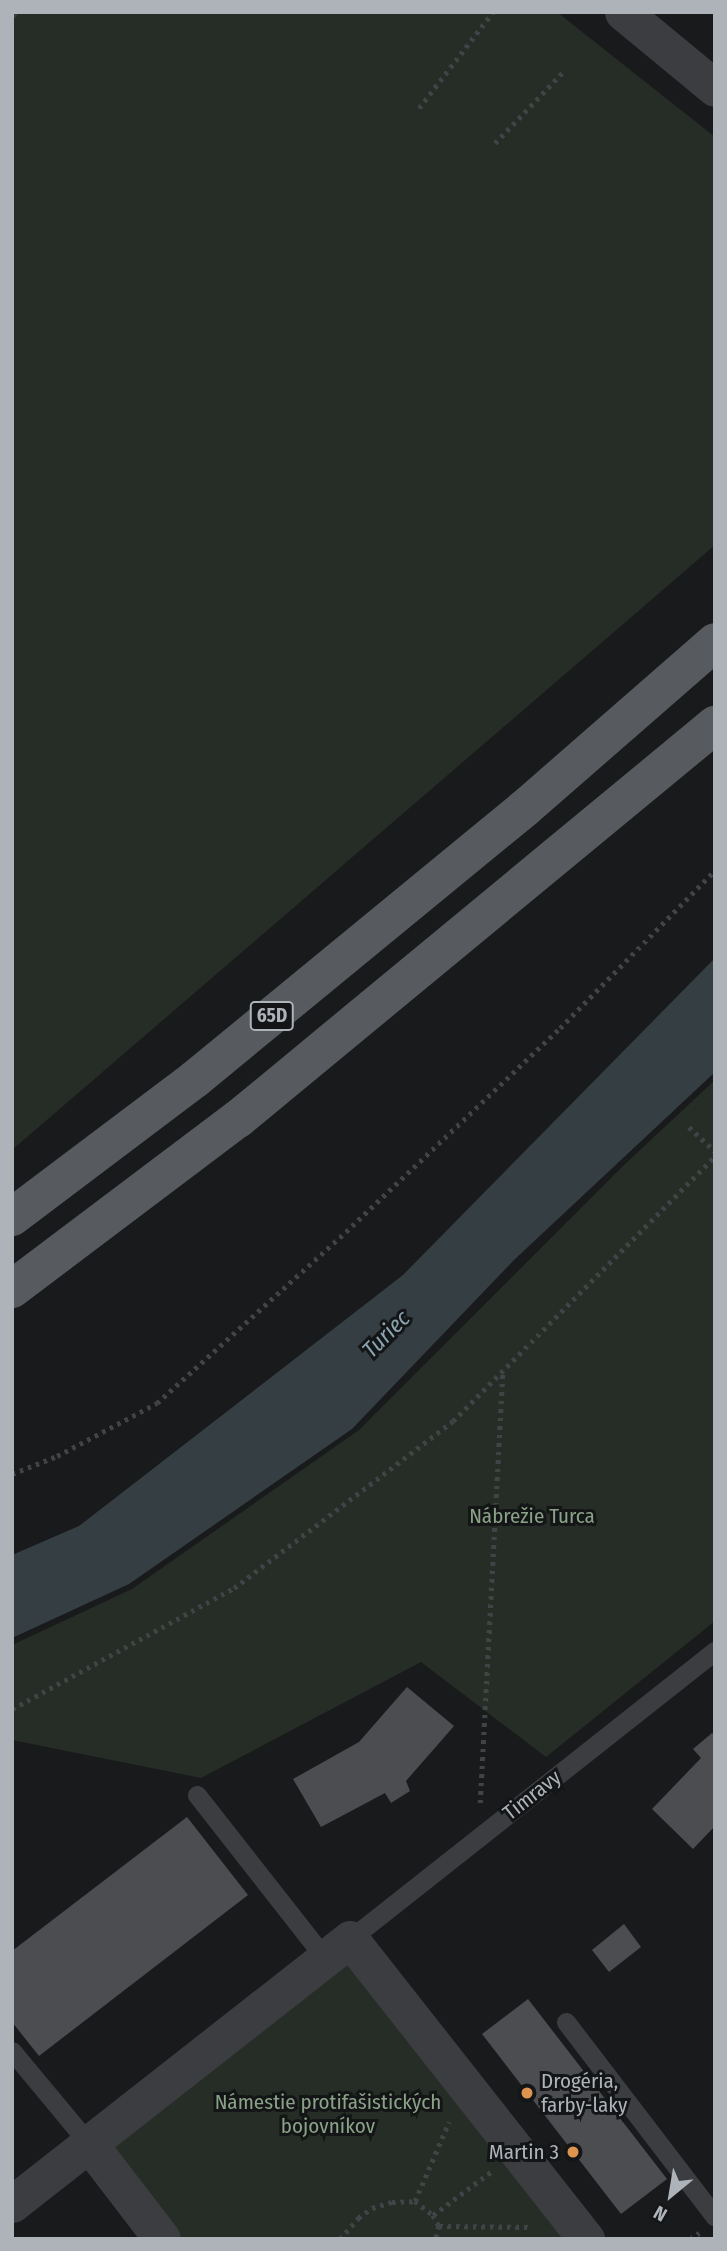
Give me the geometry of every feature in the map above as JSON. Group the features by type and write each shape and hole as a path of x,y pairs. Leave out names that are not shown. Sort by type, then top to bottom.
{"main road":[{"name":"65D","path":"12,1217 195,1079 525,808 715,642"},
{"name":"65D","path":"12,1289 238,1119 715,725"}],"street":[{"path":"624,12 715,88"},
{"path":"12,2204 337,1949 465,2085 580,2231"},
{"path":"90,2145 155,2236"}],"lane":[{"name":"Timravy","path":"337,1949 715,1651"},
{"path":"197,1795 337,1949"},
{"path":"566,2022 715,2217"},
{"path":"12,2050 90,2145"}],"path":[{"path":"419,108 494,12"},
{"path":"495,143 565,70"},
{"path":"12,1474 57,1456 157,1403 342,1236 560,1028 715,870"},
{"path":"12,1709 234,1588 453,1420 715,1154 689,1127"},
{"path":"478,1837 503,1370"},
{"path":"415,2201 465,2085"},
{"path":"433,2215 518,2152"},
{"path":"340,2239 358,2218 372,2208 392,2202 415,2201 433,2215 439,2226 436,2239"},
{"path":"439,2226 580,2231"}],"green space":[{"path":"12,12 557,12 715,137 715,545 12,1150"},
{"name":"Nábrežie Turca","path":"715,1080 715,1621 546,1757 421,1662 201,1778 12,1740 12,1645 132,1589 359,1430 624,1165"},
{"name":"Námestie protifašistických bojovníkov","path":"350,1939 586,2239 162,2239 90,2145"}],"water":[{"name":"Turiec","path":"715,958 715,1072 514,1260 352,1429 129,1584 12,1638 12,1555 79,1526 403,1275"}],"building":[{"path":"407,1687 454,1726 406,1781 410,1791 391,1803 385,1793 321,1827 293,1779 359,1742"},
{"path":"712,1733 715,1736 715,1826 693,1849 652,1809 701,1758 693,1749"},
{"path":"187,1817 248,1895 39,2056 12,2022 12,1951"},
{"path":"624,1924 641,1947 609,1972 592,1950"},
{"path":"528,1999 667,2179 621,2214 482,2034"}],"place":[{"name":"Drogéria, farby-laky","path":"527,2093"},
{"name":"Martin 3","path":"573,2152"}]}
